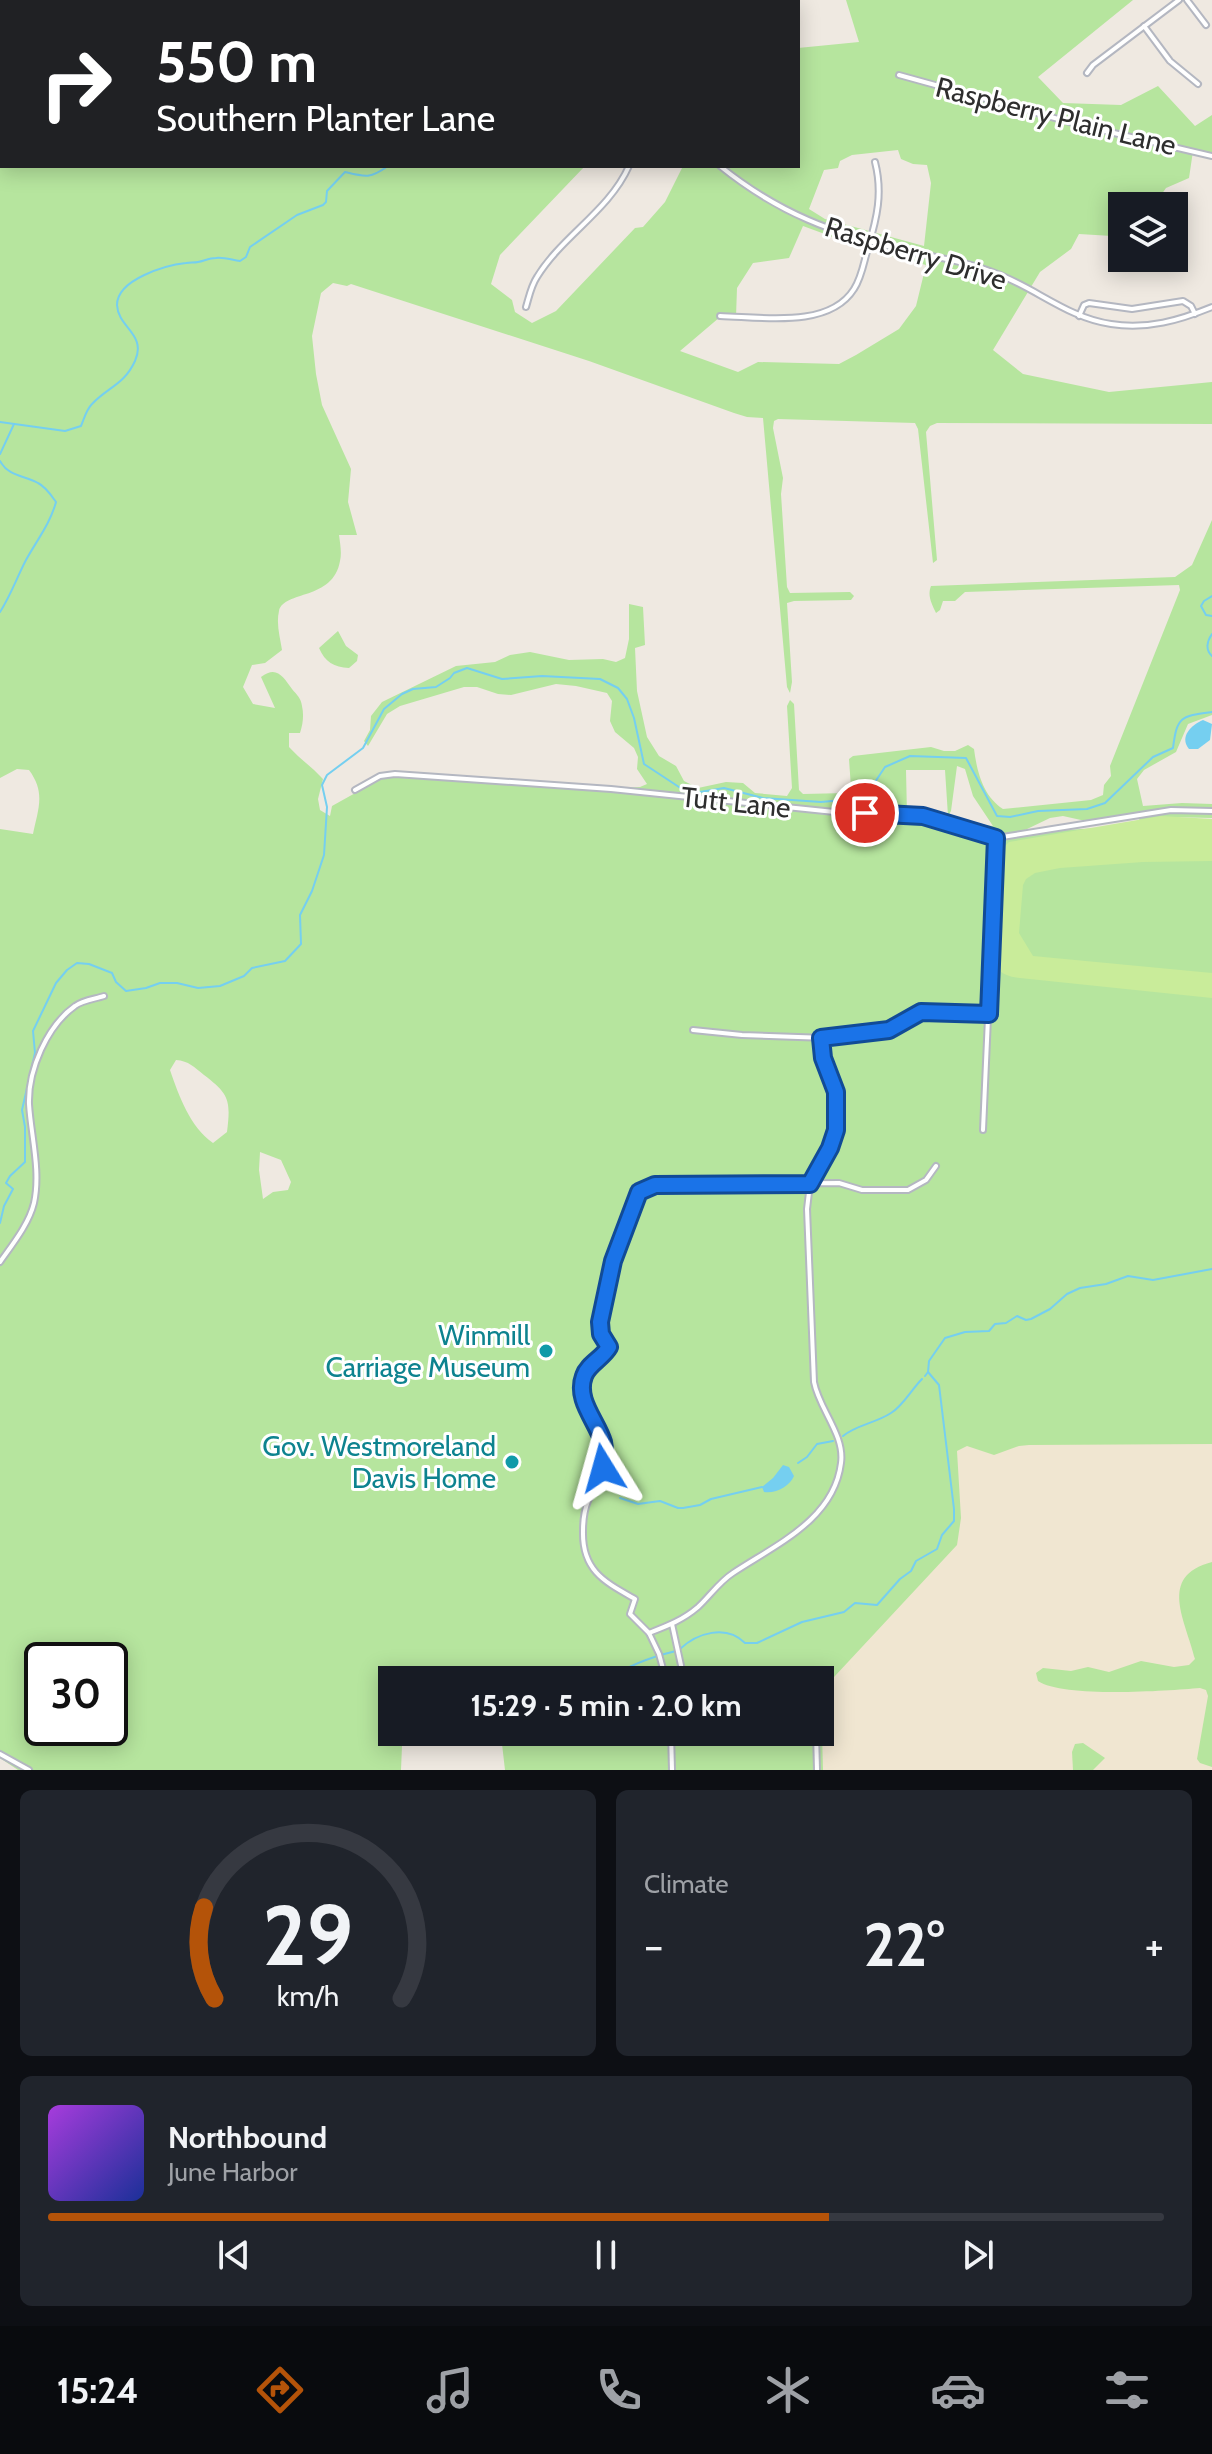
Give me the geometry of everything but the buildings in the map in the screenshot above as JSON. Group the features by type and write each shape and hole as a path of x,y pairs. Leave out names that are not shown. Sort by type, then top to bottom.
{"street":[{"path":"1087,73 1093,65 1179,0"},
{"path":"1187,0 1206,25"},
{"path":"1144,26 1170,61 1198,84"},
{"name":"Raspberry Plain Lane","path":"899,75 1080,125 1212,156"},
{"path":"720,316 811,317 831,311 843,303 856,285 870,241 879,200 875,162"},
{"path":"526,307 533,284 542,270 610,197 628,168"},
{"name":"Raspberry Drive","path":"723,168 756,194 783,209 870,241 994,272 1079,316 1111,324 1139,326 1166,322 1212,307"},
{"path":"1079,316 1084,305 1089,303 1132,309 1183,301 1191,306 1195,314"},
{"name":"Tutt Lane","path":"355,790 380,776 395,774 503,781 844,813 908,814 996,838 1171,810 1212,811"},
{"path":"983,1130 996,838"},
{"path":"0,1262 33,1206 36,1185 29,1099 40,1053 59,1022 77,1004 104,996"},
{"path":"693,1030 821,1038 889,1030 921,1012 989,1014"},
{"path":"649,1633 672,1624 699,1606 732,1574 794,1534 824,1505 838,1478 842,1460 840,1448 814,1382 806,1222 810,1184 830,1148 836,1130 836,1092 823,1058 821,1038"},
{"path":"662,1666 649,1633 630,1614 635,1599 596,1574 587,1560 583,1538 584,1515 603,1468 604,1450 585,1402 583,1380 585,1372 609,1347 601,1334 600,1322 613,1261 639,1192 655,1185 839,1183 862,1190 908,1190 926,1180 936,1166"},
{"path":"672,1624 681,1666"},
{"path":"671,1746 672,1770"},
{"path":"816,1746 817,1770"},
{"path":"0,1754 29,1770"}],"shaded area":[{"path":"1212,1439 1212,1770 823,1770 822,1746 834,1746 834,1666 831,1666 950,1441"}],"green space":[{"path":"846,0 1133,0 1038,77 1063,103 1121,105 1158,86 1195,126 1212,115 1212,156 1193,151 1189,178 1163,192 1108,192 1108,236 1079,234 1071,249 1040,272 993,350 1023,374 1109,392 1212,382 1212,424 937,423 930,426 926,432 937,560 933,563 915,423 774,421 783,478 781,494 787,587 790,593 850,592 854,596 851,600 787,603 790,693 763,418 734,413 589,361 351,284 333,283 321,293 312,336 322,405 351,469 348,502 357,535 339,535 340,561 336,574 328,583 283,604 278,621 282,650 265,663 252,665 243,687 253,704 275,708 261,677 275,672 301,701 302,726 300,733 289,733 289,747 323,779 318,799 320,810 330,816 332,806 384,777 611,789 640,787 647,784 637,769 638,757 634,748 615,732 610,721 612,701 607,693 576,686 556,684 511,695 464,687 400,706 387,714 368,746 364,741 370,730 371,716 382,702 456,666 495,662 510,655 530,652 569,660 603,659 616,662 625,658 629,639 629,604 643,607 645,645 635,648 637,691 647,737 659,756 676,766 684,781 698,788 726,782 743,783 755,793 787,796 792,788 787,706 790,700 794,704 799,790 803,794 847,793 851,788 849,759 853,756 931,747 955,751 968,745 974,749 979,775 986,790 1003,809 1091,800 1103,795 1104,785 1111,776 1110,766 1180,590 1179,585 965,592 955,601 943,601 936,613 930,597 931,586 1175,577 1192,565 1212,520 1212,715 1188,724 1176,752 1144,770 1137,779 1143,806 1212,804 1212,818 1169,817 1139,822 1140,815 1090,822 1063,816 1050,818 1025,830 1038,832 1212,820 1212,1444 1029,1445 994,1455 967,1446 957,1451 961,1518 957,1545 834,1677 834,1666 378,1666 378,1746 402,1746 401,1770 18,1770 0,1758 0,829 33,834 39,801 29,770 17,769 0,778 0,168 583,168 500,255 491,284 512,300 515,312 532,323 556,311 635,228 643,227 665,202 682,168 800,168 800,48 859,42","holes":["898,150 901,159 927,165 931,183 924,246 825,219 809,209 824,170 838,168 840,161 852,155","803,226 868,250 926,265 916,306 899,329 856,355 839,364 758,362 738,372 680,351 720,317 736,317 737,288 753,263 789,258","957,766 965,769 973,796 993,826 907,815 906,770 945,770 948,816","176,1060 194,1067 223,1093 228,1105 227,1132 213,1143 192,1120 170,1070","260,1152 281,1160 291,1182 288,1190 273,1192 263,1199"]},
{"path":"338,631 346,646 358,655 357,661 349,668 331,663 319,648"},
{"path":"1161,816 1212,819 1212,861 1143,862 1060,868 1035,873 1023,885 1019,933 1033,956 1212,973 1212,998 1016,978 996,967 1000,851 1009,842"},
{"path":"1212,1562 1212,1767 1197,1759 1208,1696 1206,1690 1069,1690 1038,1681 1036,1673 1043,1668 1071,1671 1088,1667 1109,1672 1141,1661 1174,1667 1189,1665 1195,1659 1182,1615 1180,1589 1185,1578 1195,1569"},
{"path":"1083,1743 1105,1758 1093,1770 1073,1770 1072,1752 1075,1744"},
{"path":"502,1746 822,1746 823,1770 505,1770"}],"water":[{"path":"1203,720 1212,724 1210,740 1198,749 1189,749 1186,736 1194,725"},
{"path":"783,1465 789,1467 794,1476 792,1480 778,1490 764,1492 762,1487"}],"waterway":[{"path":"0,422 65,431 81,426 90,406 121,381 131,369 138,352 135,337 122,320 117,305 125,288 144,275 178,264 211,258 240,261 246,257 250,247 297,215 323,205 327,191 345,172 367,176 385,168"},
{"path":"0,454 14,424"},
{"path":"0,461 12,473 41,485 56,502 47,525 0,612"},
{"path":"1212,596 1201,606 1206,615 1212,616"},
{"path":"1212,634 1208,645 1212,656"},
{"path":"0,1223 13,1189 6,1183 25,1162 22,1110 35,1053 33,1031 56,983 77,963 112,973 126,991 160,983 198,988 220,986 244,976 252,968 285,961 301,944 300,915 324,855 327,807 322,785 327,775 363,748 384,709 413,689 436,687 454,673 467,668 502,679 542,676 600,679 618,688 627,699 644,764 682,789 694,793 724,788 763,798 821,802 843,800 864,792 885,767 910,756 966,758 997,816 1010,817 1038,811 1087,809 1105,803 1153,757 1173,748 1176,729 1182,720 1212,712"},
{"path":"925,1376 929,1361 945,1338 965,1332 989,1331 995,1324 1006,1323 1017,1316 1031,1319 1080,1288 1106,1284 1128,1276 1153,1280 1212,1269"},
{"path":"680,1649 703,1635 721,1632 745,1643 757,1643 802,1622 844,1612 855,1603 877,1605 911,1571 916,1561 937,1549 942,1535 954,1521 954,1509 939,1385 928,1372"},
{"path":"843,1436 895,1410 922,1379"},
{"path":"798,1463 817,1444 833,1441"},
{"path":"620,1498 638,1504 660,1501 683,1508 762,1487"},
{"path":"632,1666 676,1651"}],"place":[{"name":"Winmill Carriage Museum","path":"546,1351"},
{"name":"Gov. Westmoreland Davis Home","path":"512,1462"}],"route":[{"path":"603,1468 603,1441 585,1402 583,1380 585,1372 609,1347 601,1334 600,1322 613,1261 639,1192 655,1185 810,1184 830,1148 836,1130 836,1092 823,1058 821,1038 889,1030 921,1012 989,1014 996,838 923,816 865,813"}]}
